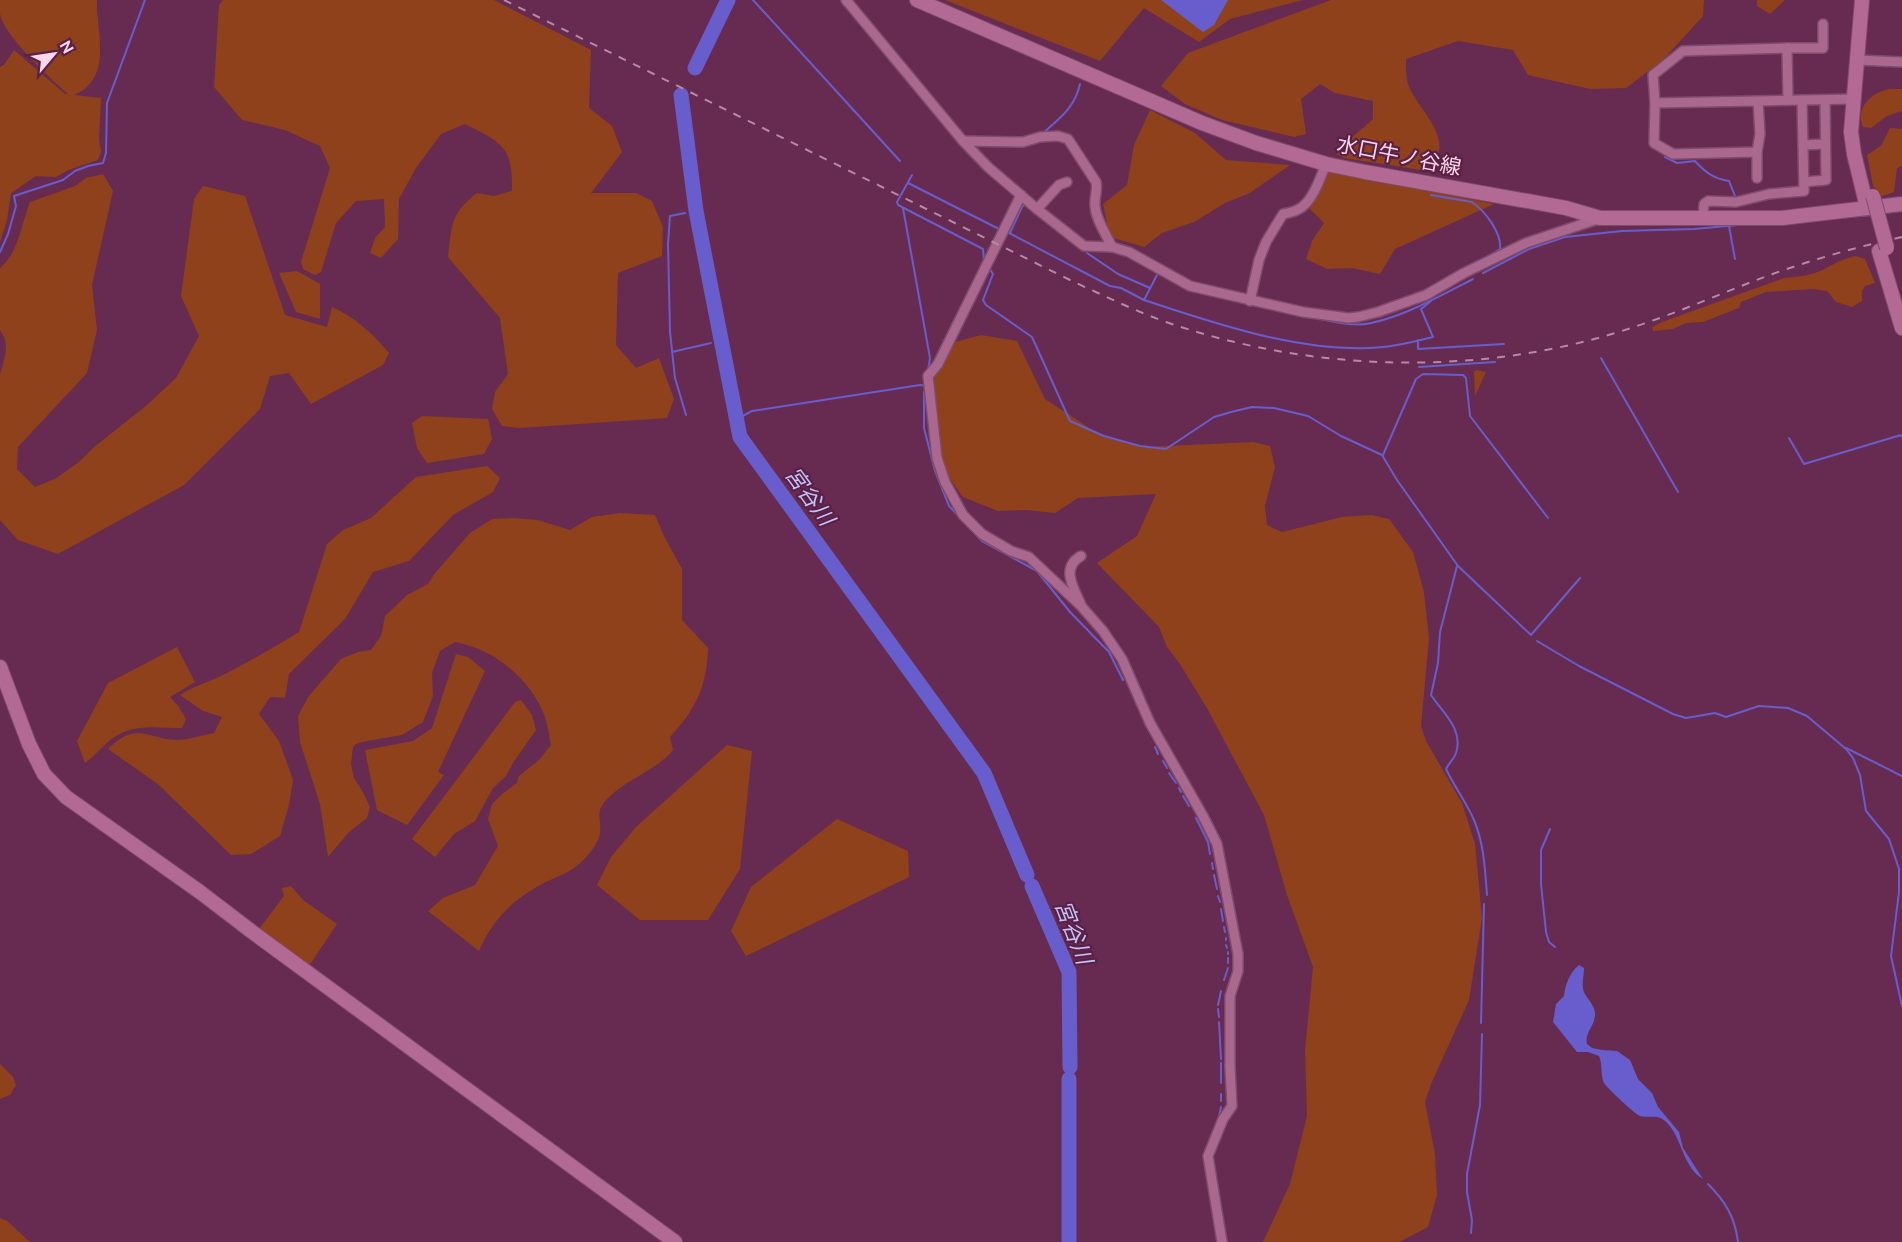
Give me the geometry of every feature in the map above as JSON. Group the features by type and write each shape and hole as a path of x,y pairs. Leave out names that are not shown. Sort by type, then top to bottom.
{"street":[{"path":"846,0 963,141 988,167 1036,208 1084,246 1112,247 1129,252 1190,286 1303,312 1348,318 1378,312 1426,295 1464,273 1526,243 1600,218"},
{"name":"水口牛ノ谷線","path":"917,0 1202,123 1256,143 1326,164 1566,208 1600,218 1782,218 1902,204"},
{"path":"1862,0 1854,99 1869,198 1902,312"},
{"path":"1757,152 1673,154 1654,143 1653,75 1683,51 1823,48 1823,24"},
{"path":"1787,48 1788,100"},
{"path":"1857,60 1902,62"},
{"path":"1655,103 1854,99"},
{"path":"1703,217 1704,204 1708,201 1736,202 1769,194 1804,191 1802,100"},
{"path":"1804,182 1826,180 1825,100"},
{"path":"1757,178 1760,134 1758,101"},
{"path":"963,141 1023,142 1040,137 1058,136 1068,140 1096,182 1098,190 1095,209 1112,247"},
{"path":"1803,145 1825,144"},
{"path":"1250,301 1259,260 1266,242 1283,214 1299,210 1304,206 1317,186 1326,164"},
{"path":"1036,208 1059,185 1067,182"},
{"path":"1021,195 938,364 923,376 937,458 945,482 963,515 982,534 1011,551 1029,557 1082,607 1103,631 1122,659 1150,723 1217,844 1238,954 1238,971 1230,996 1232,1106 1223,1119 1208,1156 1222,1242"},
{"path":"1883,249 1902,328"},
{"path":"1081,556 1075,559 1069,568 1070,580 1082,607"},
{"path":"0,667 29,744 44,774 66,797 200,892 251,932 675,1242"}],"shaded area":[{"path":"0,0 97,0 100,46 98,69 86,88 74,95 101,98 99,139 101,152 98,160 68,170 56,177 36,176 11,193 7,220 0,242 0,67 4,65 14,50 65,94 68,94 29,57 10,34 0,14"},
{"path":"223,0 494,0 591,50 589,108 612,126 622,152 591,193 636,193 652,201 663,227 662,256 618,273 616,345 636,368 659,358 674,399 667,418 520,428 502,426 492,409 495,392 508,374 500,318 448,257 452,228 462,207 477,193 494,196 512,191 512,176 503,148 488,136 465,124 441,134 416,168 399,199 398,239 381,258 370,253 375,238 385,227 384,199 356,201 336,223 321,272 315,275 303,269 301,262 330,168 320,146 285,130 242,120 214,87 219,5"},
{"path":"945,0 1303,0 1230,19 1199,42 1144,8 1100,61"},
{"path":"1161,0 1228,0 1214,25 1203,32"},
{"path":"1331,0 1704,0 1703,16 1663,60 1626,88 1590,89 1528,75 1513,50 1458,41 1406,59 1409,87 1435,128 1438,138 1439,149 1436,160 1428,171 1344,158 1337,154 1373,119 1373,101 1335,93 1320,84 1301,99 1306,134 1294,137 1222,120 1185,104 1161,86 1188,53"},
{"path":"1757,0 1785,0 1770,14 1757,6"},
{"path":"1890,89 1902,89 1902,111 1887,116 1871,128 1863,127 1861,113 1866,102 1871,97"},
{"path":"1150,110 1195,133 1226,160 1290,165 1250,193 1225,203 1194,222 1162,233 1144,247 1110,237 1103,204 1127,185 1134,145"},
{"path":"1890,128 1902,129 1902,166 1897,168 1894,192 1882,196 1873,186 1867,155 1881,146"},
{"path":"1326,169 1494,204 1395,249 1380,274 1352,268 1327,269 1306,259 1312,241 1324,223 1308,207"},
{"path":"103,174 113,191 92,285 97,330 87,373 18,447 17,469 35,487 55,479 79,462 176,378 199,336 181,296 194,199 203,186 245,196 285,315 327,327 332,307 363,327 389,353 383,365 311,404 289,373 270,376 260,409 184,485 58,554 18,540 0,520 0,375 6,347 0,330 0,268 6,262 19,238 30,202 75,186 86,178"},
{"path":"1856,256 1865,259 1875,283 1865,286 1862,291 1862,301 1852,307 1836,302 1827,291 1813,289 1766,292 1741,302 1739,308 1703,322 1686,323 1673,329 1653,331 1652,327 1662,322 1784,278 1818,272 1841,260"},
{"path":"297,271 320,284 320,319 296,312 279,273"},
{"path":"981,335 1017,341 1045,399 1103,437 1145,447 1253,442 1270,446 1275,467 1265,506 1267,525 1282,532 1342,517 1371,515 1389,519 1413,552 1424,592 1429,638 1421,726 1426,741 1462,803 1475,844 1482,918 1469,1000 1425,1102 1435,1154 1437,1195 1428,1227 1399,1242 1263,1242 1290,1184 1307,1116 1305,1050 1313,967 1287,895 1264,815 1208,710 1167,647 1159,627 1097,563 1137,536 1156,494 1078,498 1055,513 1026,510 998,511 963,497 943,469 936,418 934,379 948,344"},
{"path":"1476,370 1486,372 1475,396 1474,372"},
{"path":"422,416 488,419 492,439 484,454 427,463 417,448 412,423"},
{"path":"487,466 500,478 493,492 453,515 409,561 373,572 345,619 289,674 285,698 270,697 259,714 279,741 293,780 280,836 251,854 231,855 159,785 108,749 118,740 135,733 177,740 214,733 222,717 203,711 180,695 218,678 299,632 327,544 343,530 371,518 416,477"},
{"path":"620,513 655,515 682,569 682,620 708,648 702,685 687,717 670,737 673,750 658,764 615,792 603,804 600,812 599,837 588,856 573,869 533,889 514,903 490,929 479,951 428,911 443,898 475,885 498,846 488,819 492,804 517,783 519,776 539,760 551,745 545,717 531,690 509,668 484,651 455,642 440,651 432,673 433,696 423,722 402,735 367,741 353,747 351,764 354,778 370,807 367,818 349,832 328,857 320,804 300,742 298,716 308,697 341,659 358,652 371,650 381,636 385,616 407,595 428,584 470,533 492,519 538,520 570,530 592,517"},
{"path":"177,647 195,682 170,697 186,719 182,728 146,727 129,730 113,738 85,763 77,741 108,683"},
{"path":"456,654 468,657 485,671 438,772 444,775 407,825 377,810 365,750 413,741 432,728"},
{"path":"521,700 532,715 536,730 506,776 493,788 475,821 454,834 435,857 412,839 515,702"},
{"path":"727,745 752,751 740,869 708,920 640,920 597,885 611,857 636,827"},
{"path":"837,819 908,851 909,877 746,956 731,931 751,887"},
{"path":"291,886 303,900 337,924 309,966 259,929 284,896 282,888"},
{"path":"1579,965 1584,968 1584,992 1595,1013 1587,1036 1587,1044 1592,1048 1617,1051 1630,1060 1638,1079 1652,1093 1658,1107 1679,1132 1683,1148 1703,1179 1691,1168 1669,1125 1659,1117 1640,1116 1627,1106 1604,1083 1599,1056 1588,1052 1577,1052 1553,1022 1556,1004 1564,996 1568,979"},
{"path":"0,1064 13,1077 16,1085 10,1095 0,1099"},
{"path":"0,1218 7,1221 30,1242 0,1242"}],"waterway":[{"path":"0,252 16,206 14,196 63,180 75,171 88,166 103,163 106,153 107,103 145,0"},
{"name":"宮谷川","path":"695,68 728,0"},
{"path":"753,0 900,161"},
{"path":"1043,133 1071,106 1080,84"},
{"name":"宮谷川","path":"681,95 696,211 740,437 984,773 1027,875"},
{"path":"1665,157 1677,163 1695,161 1710,174 1729,181 1735,196"},
{"path":"912,175 897,202 898,205 983,249 984,261"},
{"path":"908,183 999,229"},
{"path":"1431,195 1472,202 1482,211 1492,223 1500,243 1500,249 1487,257"},
{"path":"1010,233 1022,207 1026,204 1028,206"},
{"path":"903,208 930,358 928,371"},
{"path":"1884,213 1902,211"},
{"path":"685,213 670,216 668,244 670,332 675,378 686,415"},
{"path":"1827,219 1872,215"},
{"path":"1483,273 1529,249 1565,237 1622,231 1738,225"},
{"path":"1729,226 1735,259"},
{"path":"1009,233 1110,286 1121,288 1144,300 1158,273 1160,274"},
{"path":"1087,253 1118,274 1150,288"},
{"path":"989,268 993,274 983,300 986,305 1032,337 1070,421 1104,436 1140,446 1166,449 1214,417 1252,407 1274,408 1308,416 1341,436 1382,455 1458,566 1531,635 1580,578"},
{"path":"1321,319 1346,324 1384,320 1473,279"},
{"path":"1144,300 1204,320 1269,337 1302,344 1367,348 1397,345 1433,337 1421,309 1431,301"},
{"path":"1418,340 1418,349 1504,344"},
{"path":"672,352 711,343"},
{"path":"1601,358 1678,492"},
{"path":"1419,367 1495,362"},
{"path":"1383,455 1416,379 1423,374 1463,375 1466,378 1470,416 1548,518"},
{"path":"737,419 752,411 920,385 928,386 924,392 924,428 935,471 949,506 982,541 1037,571 1070,612 1109,652 1123,680"},
{"path":"1789,438 1804,464 1901,435 1902,437"},
{"path":"1457,566 1440,632 1438,663 1431,695 1451,721 1457,736 1456,753 1446,769 1471,813 1480,838 1487,895"},
{"path":"1537,641 1579,666 1673,714 1686,718 1715,713 1726,717 1759,706 1788,708 1807,716 1846,749 1853,758 1860,775 1866,811 1889,839 1899,869 1899,892 1891,956 1902,1006"},
{"path":"1155,747 1158,754"},
{"path":"1846,748 1902,776"},
{"path":"1163,761 1167,768"},
{"path":"1169,773 1176,783"},
{"path":"1179,788 1181,792"},
{"path":"1183,796 1189,806"},
{"path":"1196,818 1208,842 1210,854"},
{"path":"1550,829 1541,850 1541,884 1546,932 1549,942 1555,947"},
{"path":"1212,863 1213,869"},
{"path":"1214,875 1217,889"},
{"name":"宮谷川","path":"1032,886 1069,972 1070,1067"},
{"path":"1218,896 1220,902"},
{"path":"1481,1023 1484,904"},
{"path":"1221,909 1223,921"},
{"path":"1224,927 1225,932"},
{"path":"1228,958 1228,963"},
{"path":"1224,980 1228,968"},
{"path":"1218,1005 1221,991"},
{"path":"1218,1009 1219,1017"},
{"path":"1219,1022 1221,1059"},
{"path":"1471,1233 1472,1220 1467,1192 1467,1174 1480,1105 1482,1034"},
{"path":"1221,1063 1221,1083"},
{"name":"宮谷川","path":"1069,1079 1069,1242"},
{"path":"1221,1094 1221,1101"},
{"path":"1219,1117 1221,1107"},
{"path":"1209,1143 1211,1135"},
{"path":"1708,1184 1728,1210 1738,1242"}],"railway":[{"path":"504,0 1120,303 1166,322 1222,339 1280,351 1339,359 1398,362 1458,361 1517,355 1575,344 1631,328 1784,270 1834,254 1902,237"}]}
